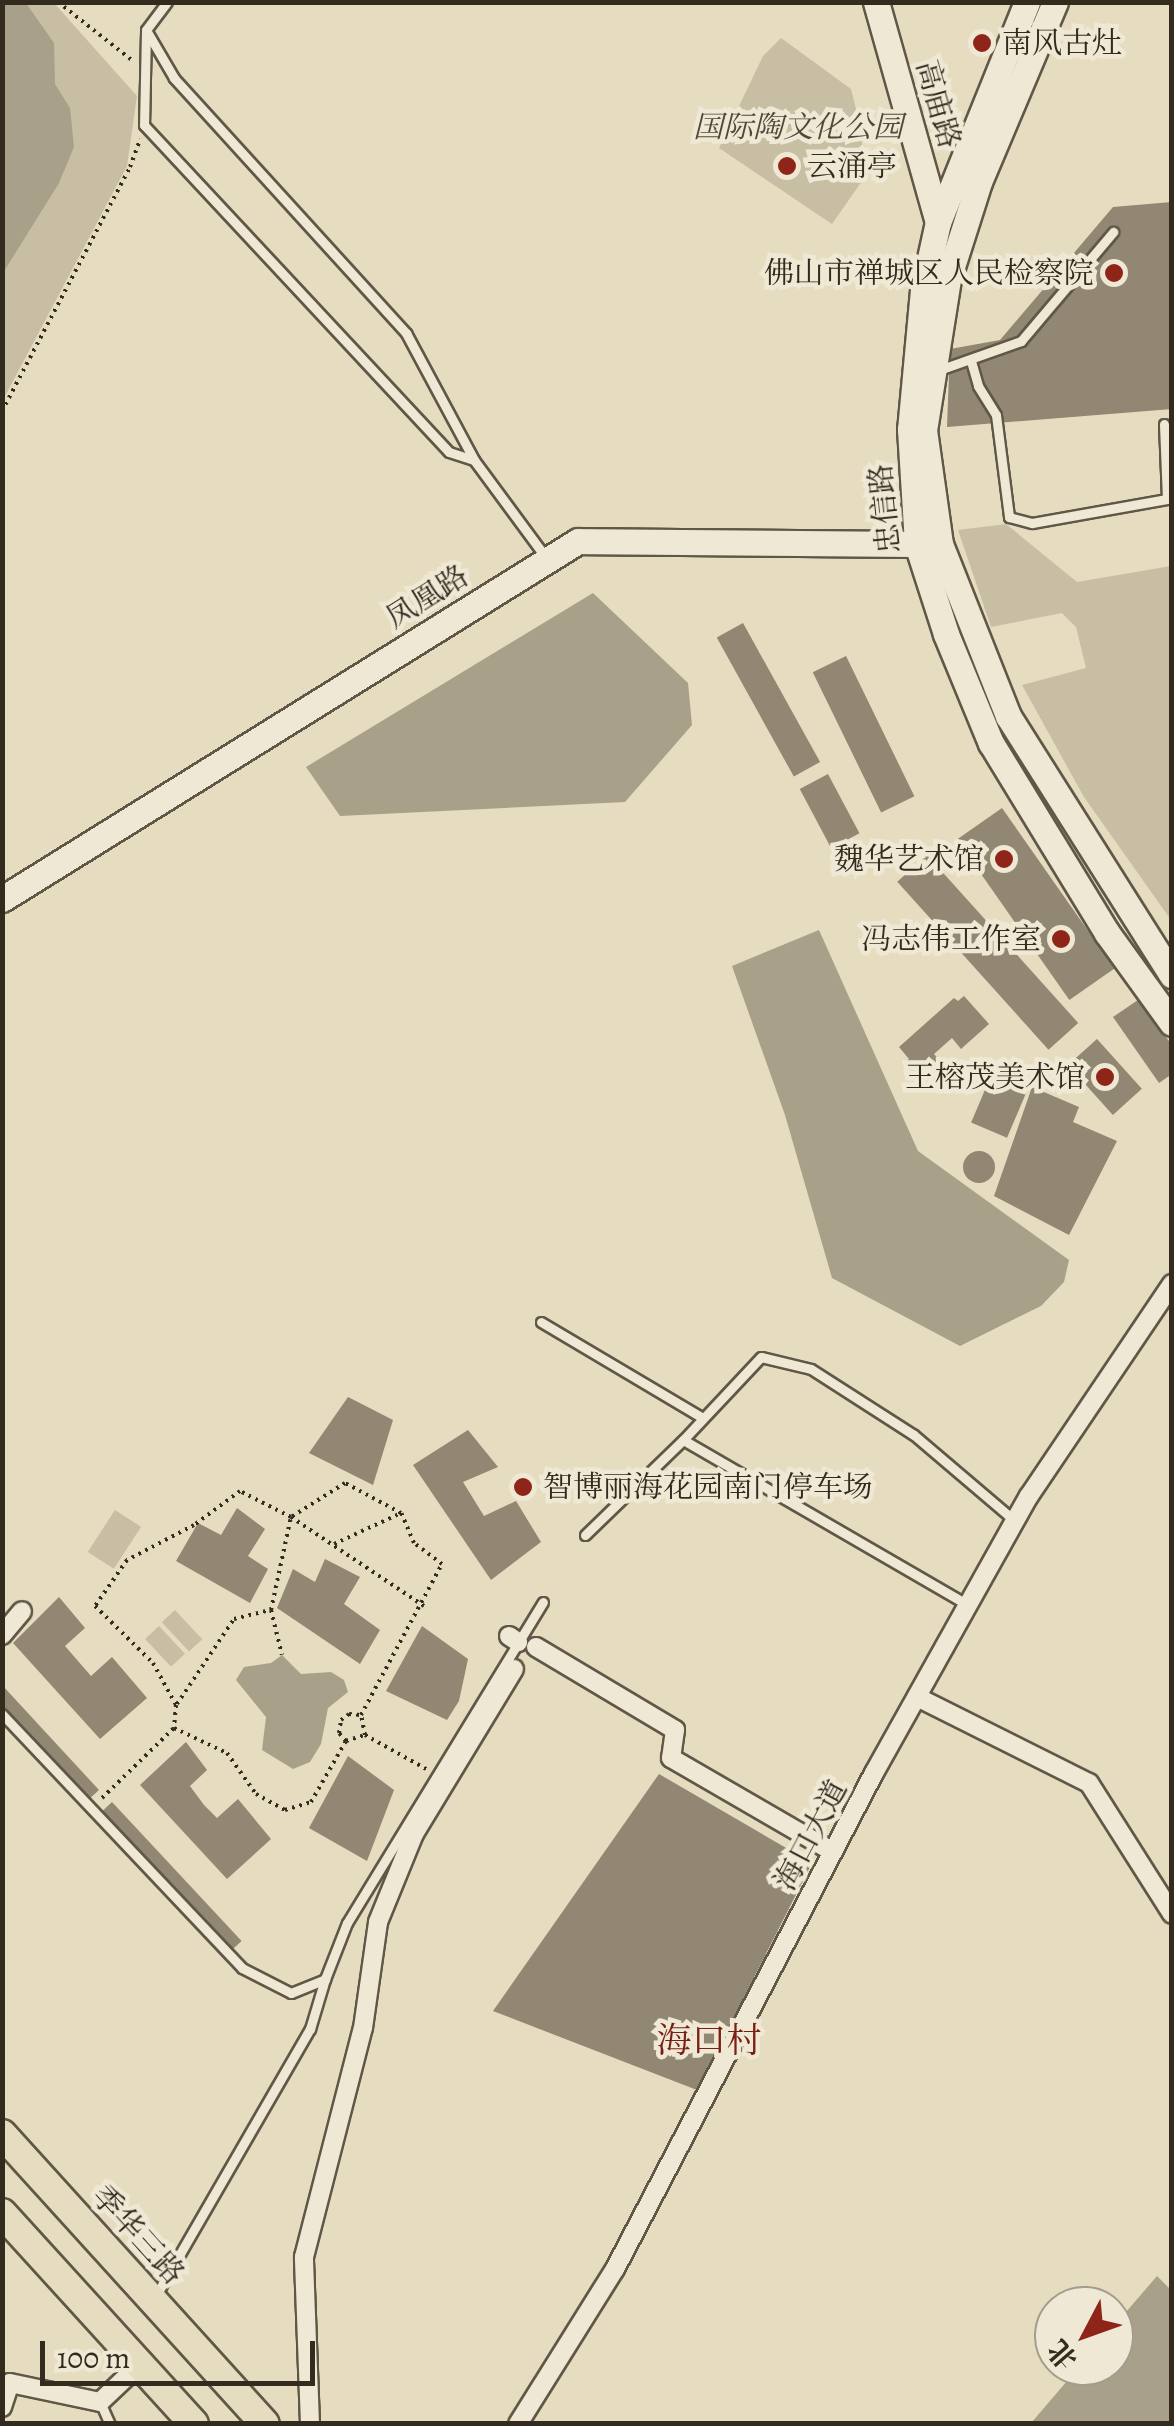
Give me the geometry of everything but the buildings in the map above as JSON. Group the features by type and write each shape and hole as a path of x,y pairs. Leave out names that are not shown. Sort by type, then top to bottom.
{"main road":[{"name":"高庙路","path":"876,2 938,222"},
{"name":"忠信路","path":"1027,2 938,222 923,373 928,544 946,634 990,743 1107,933 1172,1023"},
{"name":"忠信路","path":"923,373 980,182 1055,2"},
{"name":"凤凰路","path":"2,899 578,542 928,544"},
{"name":"忠信路","path":"928,544 1008,716 1172,975"},
{"name":"季华三路","path":"2,2134 265,2424"},
{"path":"2,2213 194,2424"}],"street":[{"name":"海口大道","path":"518,2424 615,2269 916,1697 1016,1521 1172,1284"},
{"path":"2,1635 22,1611"},
{"path":"521,1642 675,1730 671,1758 833,1852"},
{"path":"310,2424 304,2257 363,2028 378,1922 414,1834 514,1670"},
{"path":"916,1697 1089,1784 1172,1914"},
{"path":"2,2407 10,2383 100,2402 140,2364"}],"lane":[{"path":"167,2 146,30 144,125 449,452 474,460"},
{"path":"146,30 174,78 406,333 474,460 548,560"},
{"path":"923,373 1021,341 1112,232"},
{"path":"971,360 978,386 996,416 1009,517 1032,523 1167,500 1164,424"},
{"path":"540,1322 703,1418"},
{"path":"585,1535 761,1357 811,1369 914,1435 1016,1521"},
{"path":"682,1440 968,1605"},
{"path":"153,2300 310,2030 347,1923 543,1602"},
{"path":"2,1714 242,1968 291,1993 325,1979"},
{"path":"100,2402 110,2424"}],"path":[{"path":"58,2 144,70"},
{"path":"2,411 130,167 144,125"},
{"path":"282,1654 271,1610 292,1516 346,1482 401,1513 414,1543 442,1564 424,1606 361,1714 365,1735"},
{"path":"176,1705 153,1663 96,1606 127,1560 194,1525 240,1491 292,1516 424,1606"},
{"path":"334,1544 401,1513"},
{"path":"91,1808 174,1728 176,1705 234,1620 271,1610"},
{"path":"346,1741 340,1733 341,1720 349,1714 361,1714"},
{"path":"174,1728 227,1753 256,1794 285,1810 310,1802 346,1741 365,1735 437,1775"}],"green space":[{"path":"3,3 54,3 137,96 127,166 3,400"},
{"name":"国际陶文化公园","path":"781,38 851,89 862,133 862,181 832,224 719,148 763,56"},
{"path":"1006,524 1077,582 1171,566 1171,920 1084,797 1022,685 1086,668 1076,627 1062,613 991,627 958,530"},
{"path":"115,1510 141,1527 114,1569 88,1552"},
{"path":"175,1610 202,1639 189,1652 162,1622"},
{"path":"159,1626 185,1654 171,1667 145,1639"}],"shaded area":[{"path":"2,3 26,3 54,43 55,84 70,108 74,147 59,183 3,273"},
{"path":"593,593 688,683 692,725 625,802 340,816 306,767"},
{"path":"819,930 918,1151 1069,1260 1064,1282 1041,1306 960,1346 832,1278 785,1115 732,966"},
{"path":"282,1655 301,1674 331,1672 344,1680 348,1692 328,1708 321,1744 310,1762 293,1769 262,1750 266,1717 236,1680 244,1667 271,1663"},
{"path":"1157,2276 1171,2290 1169,2423 1031,2423 1063,2386 1134,2386 1134,2303"}],"place":[{"name":"南风古灶","path":"982,43"},
{"name":"云涌亭","path":"787,166"},
{"name":"佛山市禅城区人民检察院","path":"1114,273"},
{"name":"魏华艺术馆","path":"1004,859"},
{"name":"冯志伟工作室","path":"1061,939"},
{"name":"王榕茂美术馆","path":"1105,1077"},
{"name":"智博丽海花园南门停车场","path":"523,1487"}],"district":[{"name":"海口村","path":"709,2040"}]}
